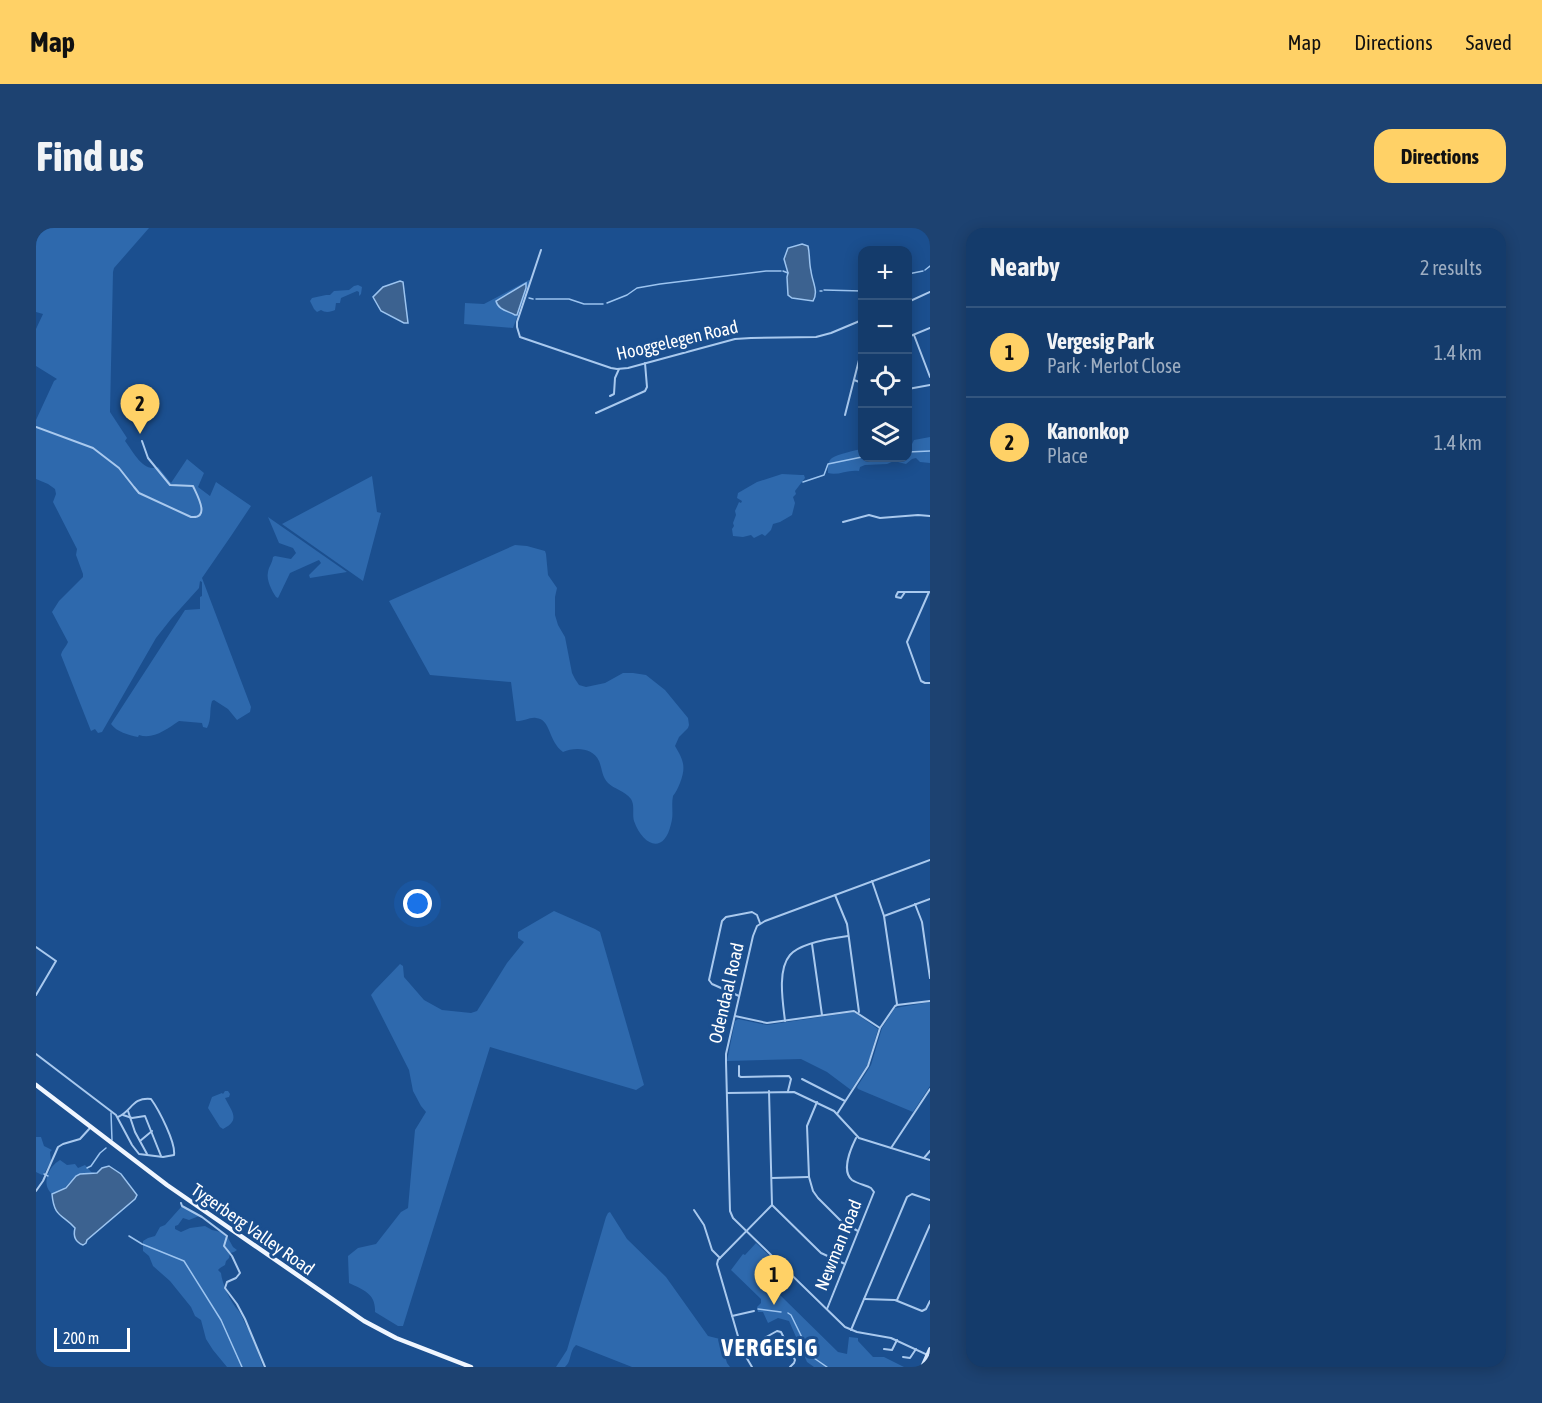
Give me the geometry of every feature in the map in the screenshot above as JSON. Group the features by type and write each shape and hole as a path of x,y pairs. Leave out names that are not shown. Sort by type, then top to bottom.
{"main road":[{"name":"Tygerberg Valley Road","path":"36,1085 193,1204 372,1326 412,1345 471,1367"},
{"path":"922,1367 930,1349"}],"street":[{"name":"Hooggelegen Road","path":"541,250 517,322 520,337 601,366 619,369 730,340 820,336 858,322"},
{"path":"912,300 930,292"},
{"path":"930,328 914,335 930,377"},
{"path":"596,413 645,391 647,387 645,363"},
{"path":"845,415 858,364"},
{"path":"610,396 614,394 619,369"},
{"path":"854,380 858,382"},
{"path":"912,388 930,385"},
{"path":"36,427 93,448 119,468 143,495 191,517 199,516 201,507 193,486 170,485 148,458 142,441"},
{"path":"843,522 869,515 880,518 930,516"},
{"path":"905,592 929,592 907,642 921,681 930,682"},
{"name":"Odendaal Road","path":"746,1231 731,1216 726,1058 757,926 930,860"},
{"path":"837,1114 870,1064 880,1028 897,1005 884,916 872,881"},
{"path":"836,895 846,921 859,1013"},
{"path":"884,916 930,899"},
{"path":"915,904 922,922 930,978"},
{"path":"739,996 712,984 709,980 722,921 726,917 752,912 757,915 760,923"},
{"path":"785,1021 781,987 789,956 812,944 848,936"},
{"path":"812,944 822,1015"},
{"path":"36,947 56,961 36,995"},
{"path":"897,1005 930,1001"},
{"path":"735,1016 767,1023 852,1011 859,1013 880,1028"},
{"path":"36,1054 118,1117 139,1154 173,1156 175,1152 167,1125 152,1100 147,1098 138,1101 118,1117"},
{"path":"739,1066 741,1077 789,1076 791,1079 788,1091"},
{"path":"802,1079 845,1101"},
{"path":"891,1148 930,1089"},
{"path":"752,1367 741,1350 717,1262 772,1205 769,1091"},
{"path":"727,1093 795,1092 832,1109 857,1137 930,1160"},
{"path":"817,1102 807,1124 809,1177 813,1191 843,1223 858,1231"},
{"path":"128,1111 129,1118 148,1155"},
{"path":"123,1115 129,1118 145,1116 161,1157"},
{"path":"36,1191 60,1146 80,1139 90,1128"},
{"path":"140,1141 152,1131"},
{"name":"Newman Road","path":"827,1310 874,1194 873,1190 853,1180 848,1174 848,1156 857,1137"},
{"path":"924,1158 930,1151"},
{"path":"133,1160 139,1154"},
{"path":"772,1178 809,1177"},
{"path":"851,1330 907,1197 912,1194 930,1200"},
{"path":"181,1203 182,1206 202,1217 227,1236 224,1245 240,1273 236,1278 227,1282 225,1288 245,1319 265,1367"},
{"path":"772,1205 821,1254 845,1263"},
{"path":"694,1210 704,1225 712,1250 720,1258"},
{"path":"897,1300 930,1225"},
{"path":"746,1231 843,1325 860,1333 897,1340 929,1355"},
{"path":"864,1299 897,1300 922,1311 926,1309 930,1301"},
{"path":"732,1316 754,1311"},
{"path":"761,1340 780,1331 795,1361 790,1367"},
{"path":"884,1348 892,1350 897,1340"},
{"path":"776,1358 790,1349"},
{"path":"903,1357 910,1358 916,1349"}],"shaded area":[{"path":"36,228 149,228 113,272 110,412 127,438 125,441 139,460 148,467 158,467 171,483 187,459 204,473 198,487 210,496 216,482 251,506 202,578 251,707 250,712 237,720 228,709 214,700 207,728 203,727 202,723 179,721 155,735 139,735 138,737 120,731 111,724 185,610 200,609 202,582 200,581 199,588 156,638 102,732 98,733 95,729 91,731 61,655 68,642 52,612 59,601 83,577 83,574 76,555 77,549 53,502 55,489 36,479 36,420 57,379 36,366 36,329 43,314 36,312"},
{"path":"802,244 808,246 815,290 813,301 792,298 788,295 788,273 784,259 788,248"},
{"path":"531,280 513,328 464,324 465,303 484,304"},
{"path":"403,282 408,323 381,311 373,297 383,287"},
{"path":"526,283 517,315 499,306 496,301"},
{"path":"358,285 362,287 361,294 359,296 357,291 341,298 333,311 317,312 310,301 312,298 330,295 334,291 349,290"},
{"path":"930,437 930,463 920,462 916,458 912,459 914,440"},
{"path":"858,450 858,462 892,462 865,465 860,467 859,471 828,473 829,461 832,458"},
{"path":"782,474 804,475 805,478 795,491 792,515 773,524 765,536 762,534 754,538 751,535 733,536 735,511 739,502 742,501 737,498 738,493 757,482"},
{"path":"372,476 377,512 381,513 363,581 282,524"},
{"path":"268,517 347,572 310,578 309,575 321,563 319,560 290,573 278,598 276,597 268,578 268,570 273,557 291,559 296,553 293,548 279,543"},
{"path":"515,545 545,551 548,575 557,588 555,615 565,637 572,673 579,685 586,687 605,683 623,673 646,675 665,690 688,718 688,728 679,737 675,746 682,760 683,773 673,796 672,820 668,834 659,843 653,844 648,841 638,830 634,821 631,799 606,781 596,756 583,749 563,752 541,719 516,721 511,682 430,675 389,601"},
{"path":"554,911 600,932 644,1085 636,1090 490,1047 403,1326 398,1326 375,1312 375,1306 368,1293 349,1283 348,1256 358,1248 376,1244 401,1212 408,1208 415,1130 426,1112 413,1091 409,1070 371,995 400,964 403,966 404,977 424,1000 442,1010 471,1013 477,1011 507,963 524,942 518,938 518,932"},
{"path":"930,1002 930,1086 913,1112 858,1089 857,1087 871,1065 882,1028 895,1008"},
{"path":"854,1012 878,1029 868,1064 851,1090 827,1072 801,1059 727,1061 735,1021 738,1019 767,1025"},
{"path":"225,1091 230,1094 225,1098 233,1119 229,1126 223,1129 208,1108 212,1097 223,1094"},
{"path":"36,1137 41,1137 44,1146 52,1150 50,1152 51,1161 42,1175 36,1172"},
{"path":"60,1160 67,1165 75,1164 78,1168 85,1165 93,1174 87,1173 70,1182 62,1191 52,1194 47,1185 47,1176"},
{"path":"109,1166 121,1174 137,1195 83,1245 75,1238 75,1228 57,1212 52,1194 66,1188 80,1174 97,1173"},
{"path":"182,1206 199,1216 189,1220 183,1218 175,1229 181,1232 205,1226 221,1232 237,1250 230,1253 225,1265 218,1270 230,1298 250,1331 263,1367 227,1367 206,1339 201,1320 195,1316 191,1307 170,1281 153,1266 149,1256 143,1251 143,1241 155,1236 160,1227 165,1225"},
{"path":"610,1212 627,1239 666,1277 708,1336 720,1339 730,1367 632,1367 576,1345 565,1367 556,1367 567,1350 606,1217"},
{"path":"756,1243 794,1280 780,1295 838,1352 847,1354 849,1337 858,1338 858,1341 873,1357 884,1357 904,1367 814,1367 807,1362 789,1321 778,1318 768,1323 763,1312 758,1312 757,1307 761,1299 731,1270 743,1254 745,1255"}],"waterway":[{"path":"925,270 930,266"},
{"path":"607,303 637,288 781,271"},
{"path":"783,271 788,273"},
{"path":"912,273 923,271"},
{"path":"824,290 858,291"},
{"path":"529,298 533,299"},
{"path":"536,299 569,299 584,304 603,304"},
{"path":"912,452 930,451"},
{"path":"803,482 824,475 828,464 858,458"},
{"path":"111,1113 112,1140"},
{"path":"87,1168 106,1148"},
{"path":"44,1174 48,1176"},
{"path":"129,1236 142,1244 184,1261 221,1320 242,1367"},
{"path":"758,1309 781,1312"},
{"path":"788,1313 811,1356 827,1367"}],"place":[{"name":"Kanonkop","path":"140,434"},
{"name":"Vergesig Park","path":"774,1305"}],"district":[{"name":"VERGESIG","path":"770,1347"}]}
